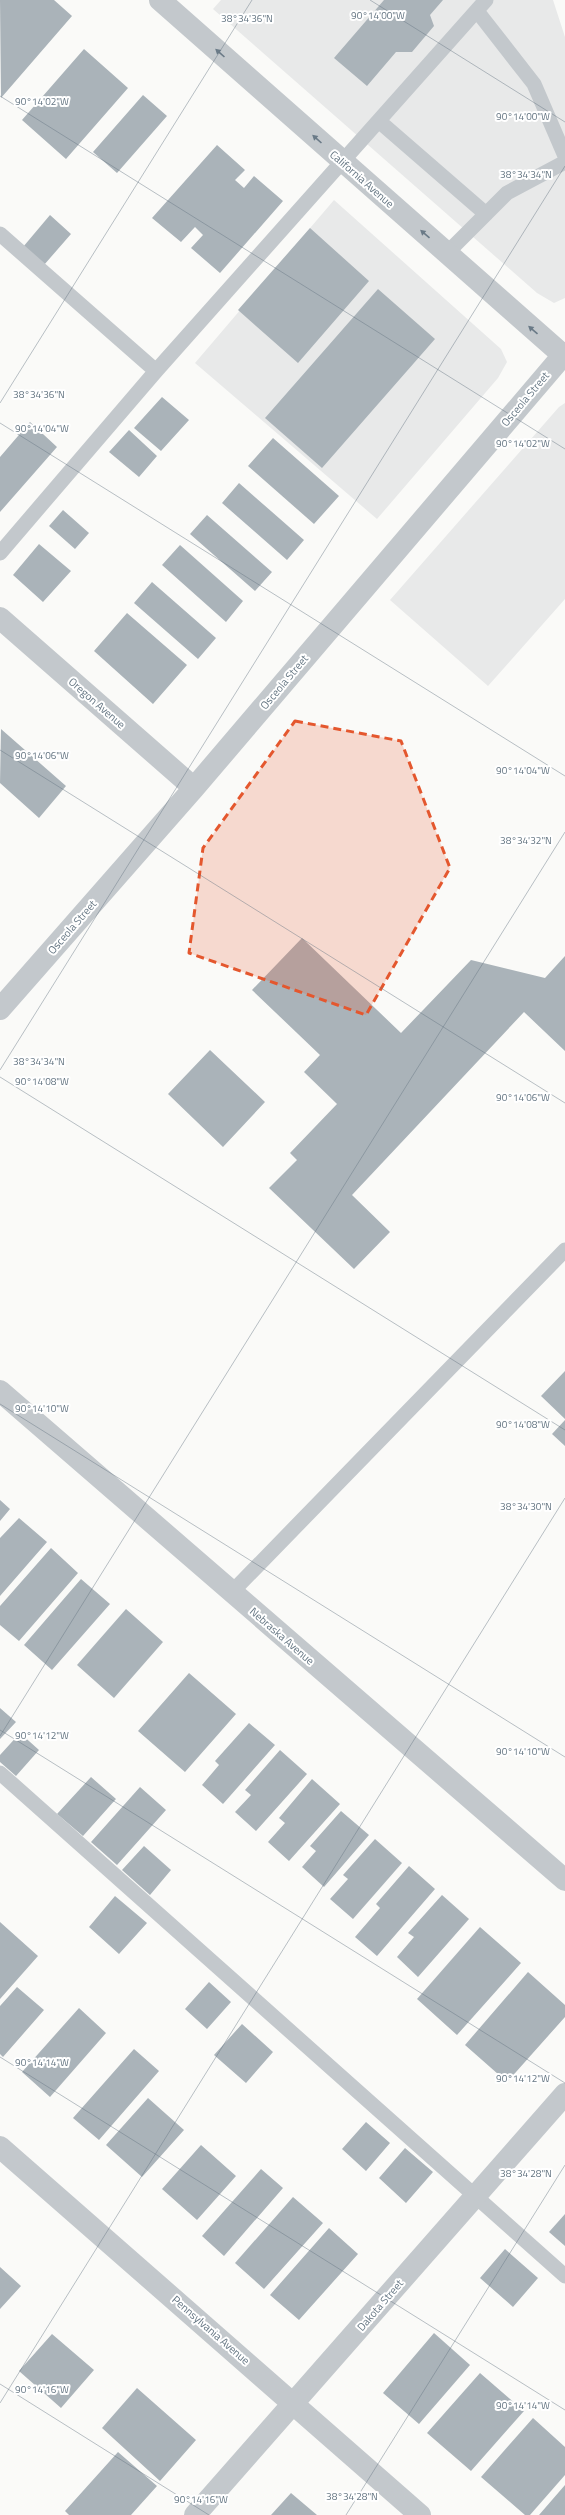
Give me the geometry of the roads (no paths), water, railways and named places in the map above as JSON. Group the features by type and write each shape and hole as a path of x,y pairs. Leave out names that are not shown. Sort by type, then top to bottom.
{"street":[{"name":"California Avenue","path":"160,0 564,355"},
{"name":"Osceola Street","path":"0,1009 194,788 564,355"},
{"name":"Oregon Avenue","path":"0,618 194,788"},
{"name":"Nebraska Avenue","path":"0,1391 565,1880"},
{"name":"Dakota Street","path":"195,2515 565,2094"},
{"name":"Pennsylvania Avenue","path":"0,2147 294,2403 420,2515"}],"lane":[{"path":"0,553 156,370 380,122 481,5 534,84 565,156"},
{"path":"380,122 486,214"},
{"path":"447,253 507,193 565,162"},
{"path":"0,234 156,370"},
{"path":"232,1592 565,1250"},
{"path":"0,1773 565,2276"}]}
